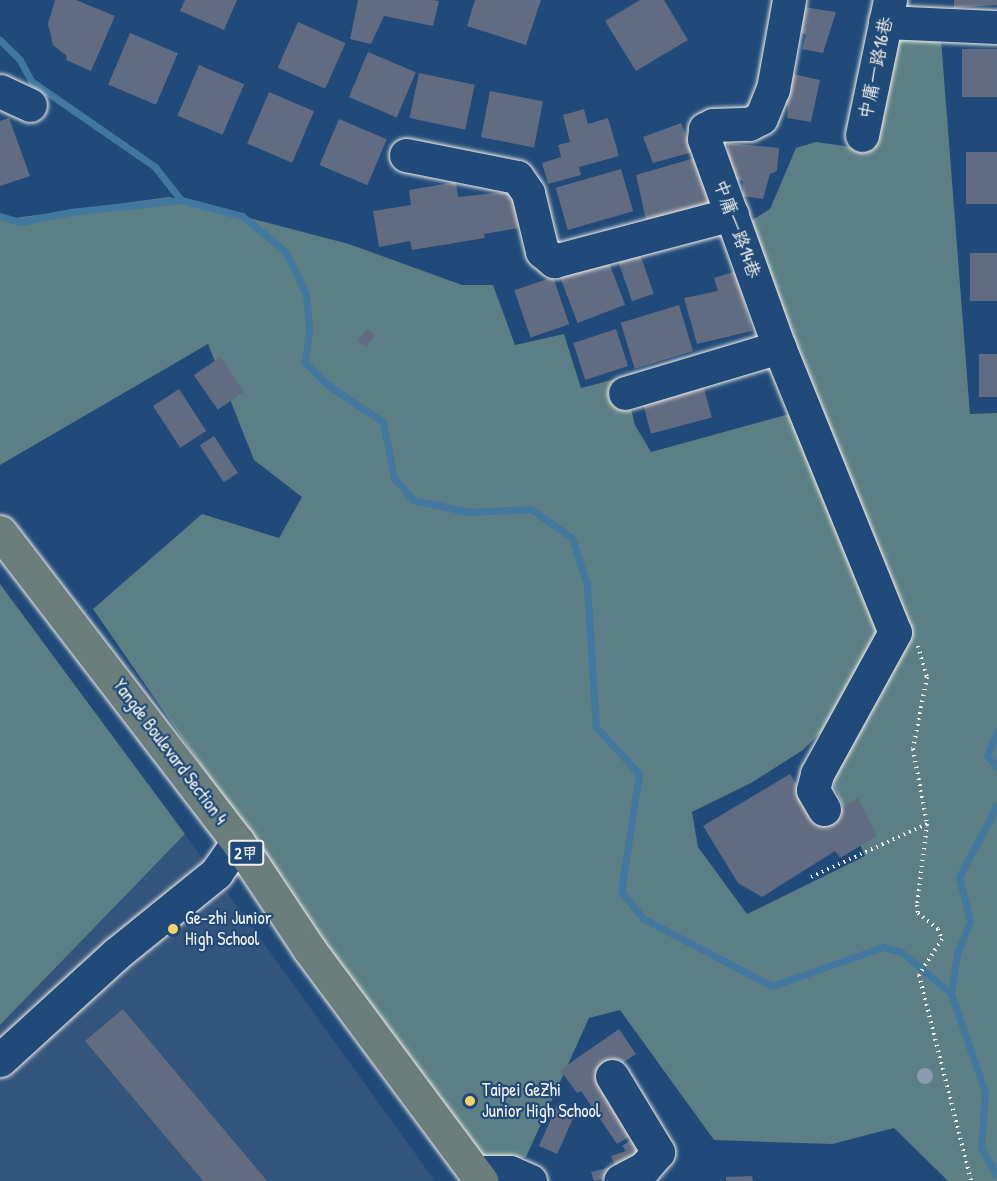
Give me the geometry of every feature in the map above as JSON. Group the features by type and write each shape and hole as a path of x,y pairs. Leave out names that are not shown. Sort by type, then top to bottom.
{"main road":[{"name":"Yangde Boulevard Section 4","path":"0,532 238,842 309,949 478,1177"}],"street":[{"name":"中庸一路14巷","path":"789,0 773,89 761,118 749,124 705,129 704,139 779,347 895,632"},
{"path":"887,11 997,27"},
{"name":"中庸一路16巷","path":"862,135 887,11"},
{"path":"0,91 30,105"},
{"path":"406,155 517,177 528,193 542,251 554,261 732,214"},
{"path":"625,393 779,347"},
{"path":"824,809 813,790 817,774 895,632"},
{"path":"0,1060 116,954 216,873 238,842"},
{"path":"612,1076 658,1152 644,1168 620,1181"},
{"path":"478,1177 510,1172 530,1181"}],"path":[{"path":"895,632 918,646 924,659 925,701 913,749 927,824 917,905 918,913 938,929 942,939 920,975 971,1181"},
{"path":"812,877 927,824"}],"shaded area":[{"name":"Ge-zhi Junior High School","path":"185,834 435,1181 0,1181 0,1025"}],"green space":[{"path":"895,36 941,39 970,414 997,413 997,1181 948,1181 894,1128 832,1144 714,1140 620,1010 589,1018 526,1157 481,1162 382,1027 93,609 202,514 279,538 302,497 254,460 208,344 0,465 0,220 169,197 349,244 462,285 493,285 515,345 564,334 581,388 623,377 635,425 651,452 797,412 885,631 822,731 803,750 751,783 692,812 698,847 747,914 865,856 834,786 838,756 904,644 746,224 770,209 796,148 816,142 872,150"},
{"path":"0,584 185,834 0,1025"}],"building":[{"path":"55,0 76,0 115,16 91,71 66,60 67,56 53,45 48,24"},
{"path":"185,0 237,0 224,30 180,11"},
{"path":"358,0 439,1 433,26 384,16 371,44 350,39"},
{"path":"475,0 541,0 526,45 467,26"},
{"path":"640,0 664,0 688,40 636,71 605,21"},
{"path":"954,0 997,0 997,5 954,8"},
{"path":"797,6 836,12 823,53 802,49 806,35 789,28"},
{"path":"298,22 346,43 325,89 278,68"},
{"path":"130,33 178,53 156,105 108,85"},
{"path":"962,49 997,49 997,97 962,97"},
{"path":"368,52 416,72 397,117 349,97"},
{"path":"199,65 244,84 223,135 178,116"},
{"path":"784,72 820,80 811,122 787,118 788,106 774,103"},
{"path":"419,73 475,85 465,130 409,118"},
{"path":"490,91 543,101 534,147 481,137"},
{"path":"269,92 314,111 292,163 247,144"},
{"path":"584,109 588,124 608,118 619,156 579,167 581,175 548,184 542,163 561,157 558,145 570,142 563,115"},
{"path":"9,118 30,176 0,186 0,121"},
{"path":"339,119 387,139 367,185 319,165"},
{"path":"681,123 693,152 653,163 643,137"},
{"path":"728,143 779,148 777,171 770,174 763,199 743,196 743,181 726,178"},
{"path":"966,152 997,152 997,204 966,204"},
{"path":"698,157 716,203 646,220 636,175"},
{"path":"621,169 633,211 568,230 556,188"},
{"path":"456,182 458,197 512,191 518,228 484,234 485,238 412,250 410,241 379,247 373,211 411,205 409,190"},
{"path":"970,253 997,253 997,301 970,301"},
{"path":"640,254 654,294 632,301 618,261"},
{"path":"608,260 625,305 578,323 560,278"},
{"path":"736,271 752,331 697,344 684,298 718,291 714,278"},
{"path":"553,277 569,324 531,338 514,290"},
{"path":"679,305 693,351 635,369 621,323"},
{"path":"367,329 375,335 366,347 358,341"},
{"path":"616,329 628,366 585,380 573,343"},
{"path":"979,354 997,354 997,397 979,397"},
{"path":"220,357 244,391 218,410 194,375"},
{"path":"701,377 712,418 651,434 640,393"},
{"path":"179,389 206,431 180,448 153,406"},
{"path":"214,436 238,473 224,482 200,445"},
{"path":"790,774 820,820 858,798 877,836 840,858 835,851 762,897 738,883 703,826"},
{"path":"123,1009 267,1181 203,1181 85,1041"},
{"path":"619,1029 636,1054 601,1077 639,1131 617,1144 581,1091 577,1093 560,1070"},
{"path":"558,1103 576,1111 557,1154 539,1146"},
{"path":"640,1134 637,1171 594,1181 591,1172 615,1166 611,1156 626,1151 622,1146"},
{"path":"752,1176 753,1181 726,1181 726,1177"}],"waterway":[{"path":"0,40 20,60 31,81 155,167 181,200 242,216 285,251 306,294 309,330 305,362 325,383 383,422 394,478 413,500 468,512 531,509 572,538 587,585 596,727 639,774 621,891 644,919 772,986 883,947 901,952 951,993 985,1092 981,1148 997,1175"},
{"path":"0,216 20,222 70,212 181,200"},
{"path":"997,732 987,755 997,767"},
{"path":"951,993 957,954 970,921 959,877 997,805"}],"place":[{"name":"Ge-zhi Junior High School","path":"173,929"},
{"name":"Taipei GeZhi Junior High School","path":"470,1101"}]}
